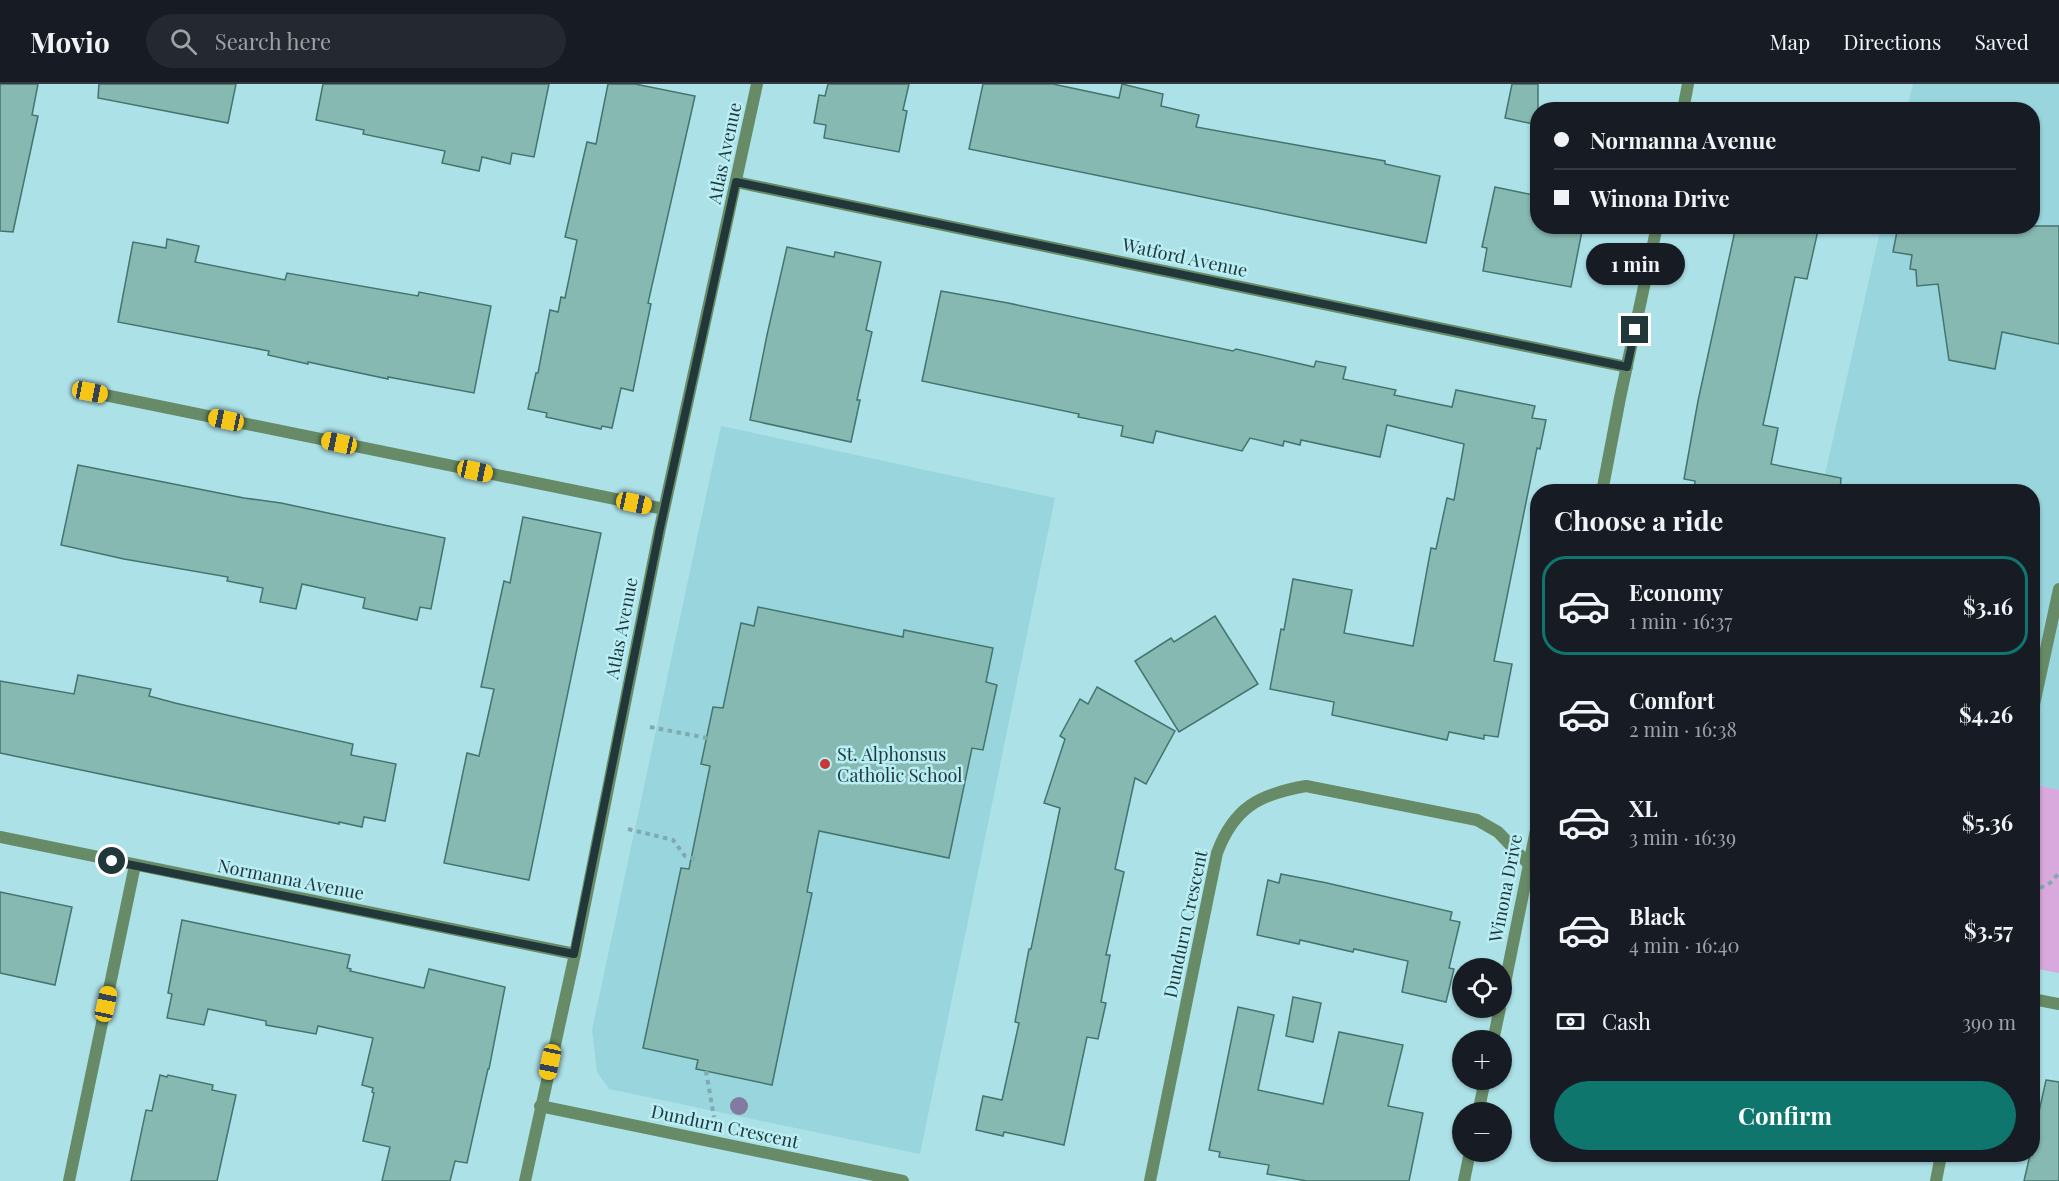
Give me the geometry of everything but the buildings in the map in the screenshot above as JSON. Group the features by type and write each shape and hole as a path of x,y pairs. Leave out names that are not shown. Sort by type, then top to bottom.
{"street":[{"name":"Atlas Avenue","path":"525,1181 574,954 664,509 757,84"},
{"path":"1685,102 1688,84"},
{"name":"Watford Avenue","path":"736,182 1627,367"},
{"path":"1604,484 1655,234"},
{"path":"90,392 664,509"},
{"path":"2040,677 2059,589"},
{"name":"Dundurn Crescent","path":"1150,1181 1217,853 1223,836 1244,810 1259,799 1280,791 1306,786 1477,820 1498,832 1530,867"},
{"name":"Normanna Avenue","path":"0,837 574,954"},
{"path":"69,1181 135,866"},
{"name":"Winona Drive","path":"1512,958 1530,882"},
{"path":"2040,1000 2059,1004"},
{"name":"Dundurn Crescent","path":"540,1106 903,1181"},
{"path":"1464,1181 1468,1162"},
{"path":"1936,1181 1940,1162"}],"path":[{"path":"650,727 706,738"},
{"path":"628,829 673,840 685,856 699,860"},
{"path":"2040,888 2050,883 2059,873"},
{"path":"706,1071 714,1117"}],"shaded area":[{"path":"1913,84 2059,84 2059,790 2040,786 2040,484 1823,484 1879,234 2040,234 2040,102 1909,102"},
{"name":"St. Alphonsus Catholic School","path":"721,426 1055,498 920,1154 609,1089 597,1072 592,1030"},
{"path":"2040,786 2059,790 2059,973 2040,969"}],"place":[{"name":"St. Alphonsus Catholic School","path":"825,764"}],"route":[{"path":"112,861 574,954 660,528 736,182 1627,367 1635,330"}]}
